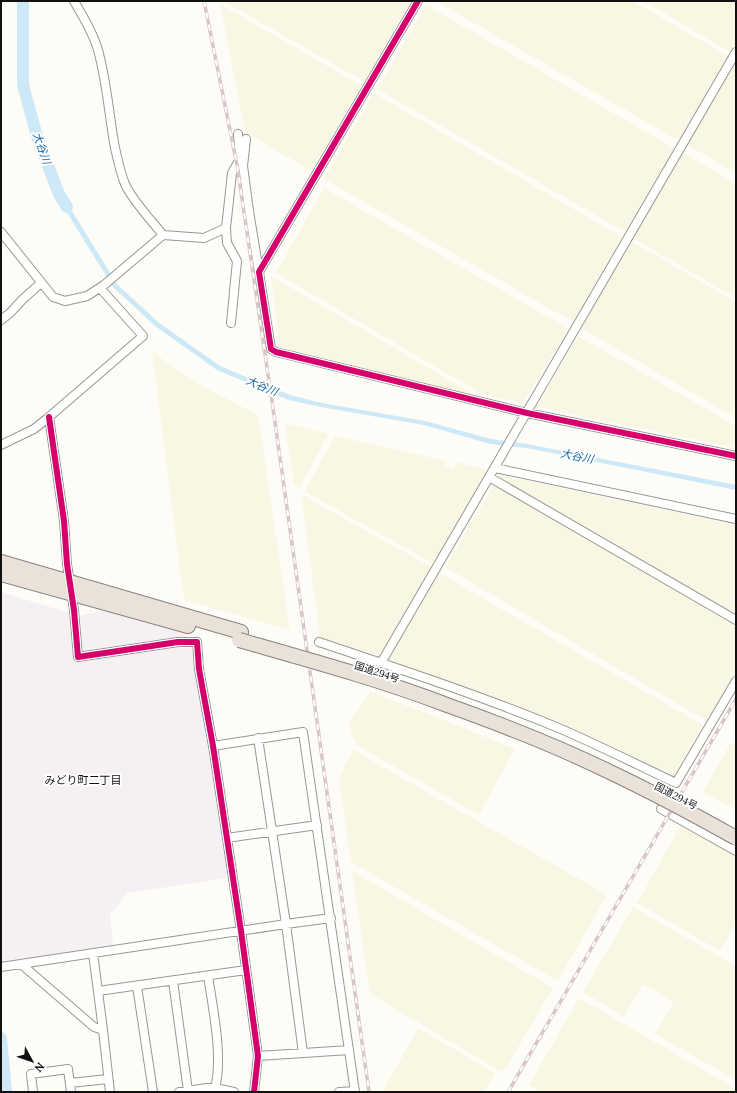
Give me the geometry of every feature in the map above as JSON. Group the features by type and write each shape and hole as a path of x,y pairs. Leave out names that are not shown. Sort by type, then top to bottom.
{"highway":[{"name":"国道294号","path":"1,562 70,588"},
{"name":"国道294号","path":"1,574 70,588 240,636 352,664 408,682 500,715 615,765 693,804 736,828"},
{"name":"国道294号","path":"240,636 446,704 497,723 551,745 611,773 689,812 736,838"}],"street":[{"path":"74,1 92,32 98,49 112,131 124,183 128,192 162,235"},
{"path":"259,272 418,1"},
{"path":"382,663 736,52"},
{"path":"231,323 237,261 227,243 226,228 232,173 240,159 242,137 243,166 249,211 271,349 276,352 526,415 736,456"},
{"path":"1,232 53,297 65,301 87,296 102,286 162,235 204,238 226,228"},
{"path":"1,320 10,314 23,299 41,283"},
{"path":"1,445 34,429 142,336 102,286"},
{"path":"49,417 64,521 67,564 74,610 78,657 178,642 197,642 198,669 213,746 258,1056 254,1092"},
{"path":"497,464 736,519"},
{"path":"489,478 736,620"},
{"path":"319,642 450,687 540,721 623,757 676,783 736,681"},
{"path":"213,746 303,732 355,1092 339,1092"},
{"path":"258,738 286,924 303,1053"},
{"path":"661,809 736,851"},
{"path":"227,838 317,825"},
{"path":"1,967 331,918"},
{"path":"93,953 110,1092"},
{"path":"21,964 94,1027 103,1030"},
{"path":"98,991 246,970"},
{"path":"208,976 218,1054 218,1068 214,1090"},
{"path":"173,981 188,1091"},
{"path":"137,986 153,1092"},
{"path":"258,1056 349,1050"},
{"path":"33,1092 31,1074 68,1069 71,1092"},
{"path":"70,1082 108,1078"},
{"path":"179,1092 207,1088 234,1092"}],"shaded area":[{"path":"223,1 411,1 365,82"},
{"path":"436,1 633,1 728,56 679,141"},
{"path":"643,1 736,1 736,42 730,52"},
{"path":"220,4 362,86 311,171 245,132"},
{"path":"426,5 674,148 625,232 377,89"},
{"path":"736,59 736,173 686,144"},
{"path":"374,93 622,237 573,322 324,179"},
{"path":"682,152 736,184 736,298 633,238"},
{"path":"324,188 569,329 523,403 482,394 276,273"},
{"path":"631,241 736,302 736,418 581,328"},
{"path":"271,276 472,393 470,395 280,347"},
{"path":"578,336 736,426 736,448 538,407"},
{"path":"152,351 177,370 206,388 258,415 290,630 184,600"},
{"path":"285,424 328,434 300,488 294,484"},
{"path":"335,436 447,461 445,466 454,468 456,462 488,470 434,564 306,492 307,487"},
{"path":"501,475 736,525 736,616 498,479"},
{"path":"494,485 736,625 736,671 707,721 445,567"},
{"path":"304,496 431,567 380,656 320,637 302,500"},
{"path":"439,573 703,725 674,776 553,720 458,684 388,661"},
{"path":"1,592 79,616 105,610 185,631 193,652 228,876 227,878 127,893 110,915 113,945 1,962"},
{"path":"370,692 515,749 479,815 358,746 353,738 349,724"},
{"path":"731,742 736,745 736,810 703,792"},
{"path":"353,750 607,895 558,981 351,862 339,778"},
{"path":"681,825 736,855 736,923 720,951 637,903"},
{"path":"352,871 553,988 506,1068 500,1071 370,994"},
{"path":"633,907 736,966 736,1080 655,1034 674,1002 643,984 624,1017 583,992"},
{"path":"579,998 736,1089 736,1092 541,1092 529,1085"},
{"path":"418,1028 495,1073 484,1092 384,1092 384,1089"}],"water":[{"path":"61,193 117,284 158,322 220,366 290,395 322,403 425,421 491,439 527,444 736,485 736,490 527,448 490,444 424,425 289,400 217,370 155,326 113,287 56,195"}],"waterway":[{"name":"大谷川","path":"23,1 23,85 38,140 59,194 67,207"},
{"path":"1,1038 6,1092"}],"railway":[{"path":"204,1 237,165 273,408 369,1092"},
{"path":"508,1092 736,699"}],"cycle path":[{"path":"418,1 259,272 271,349 276,352 527,413 736,456"},
{"path":"49,417 64,521 67,564 74,610 78,657 178,642 197,642 199,669 213,746 258,1056 254,1092"}],"district":[{"name":"みどり町二丁目","path":"83,780"}]}
